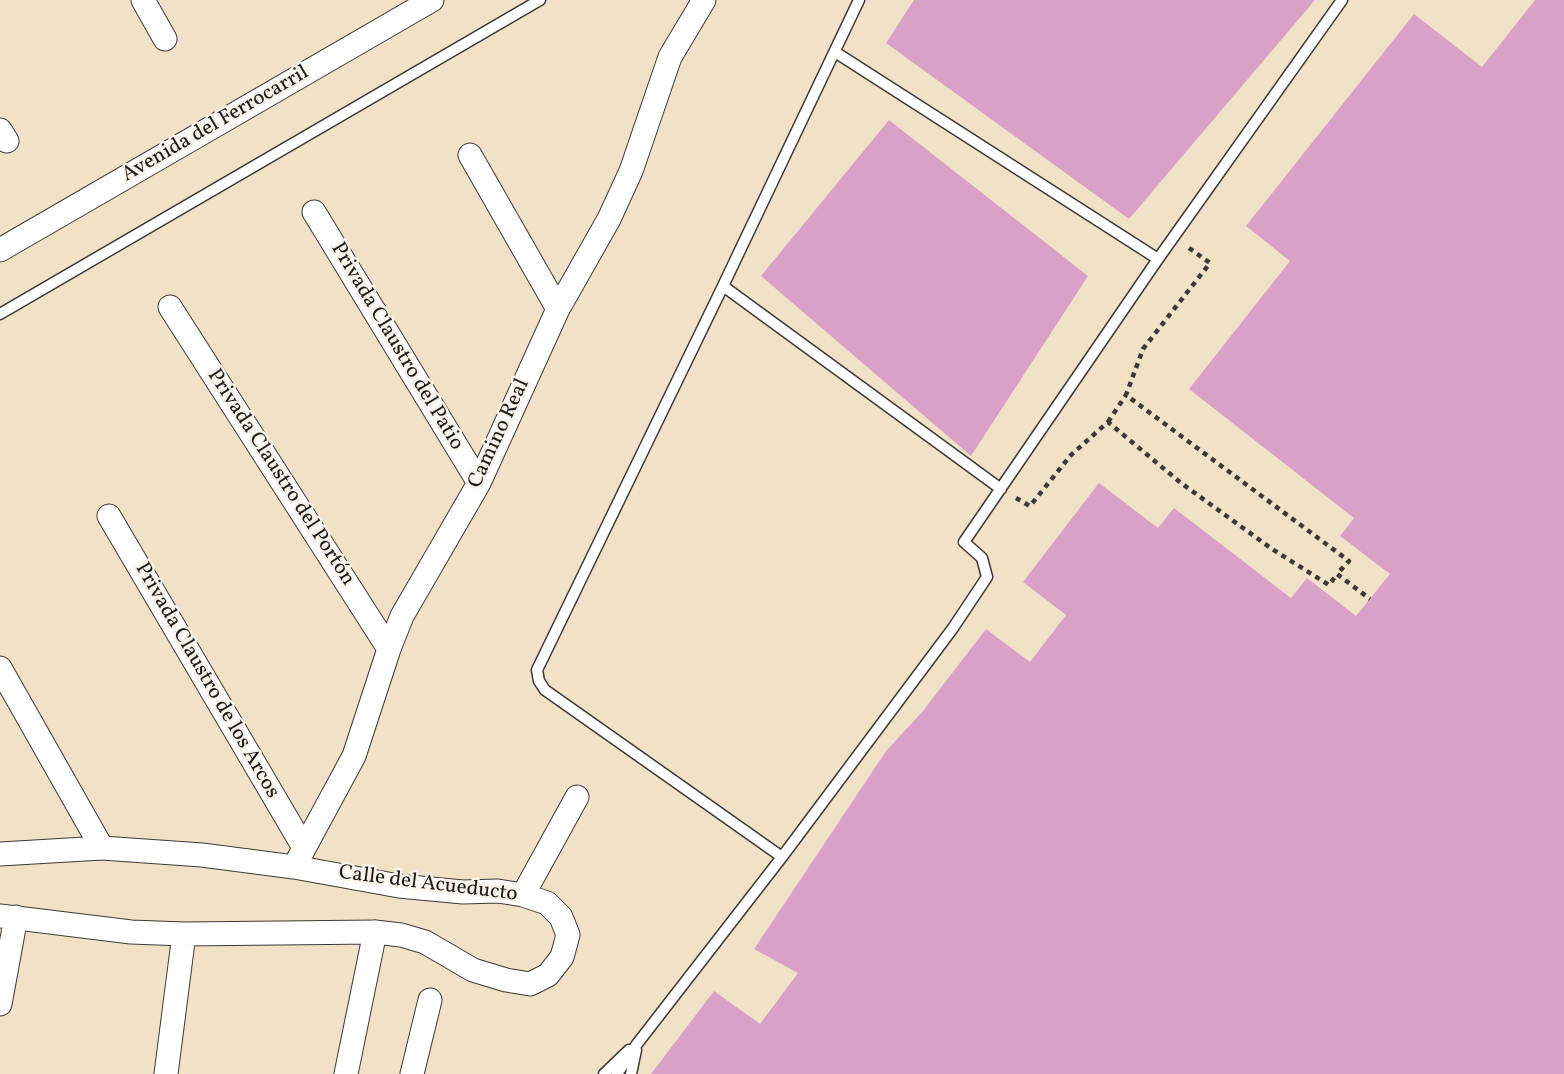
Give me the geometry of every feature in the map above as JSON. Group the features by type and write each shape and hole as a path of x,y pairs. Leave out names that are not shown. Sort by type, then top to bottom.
{"street":[{"path":"143,0 165,39"},
{"name":"Avenida del Ferrocarril","path":"0,250 432,0"},
{"name":"Camino Real","path":"298,856 354,756 402,616 479,483 558,309 609,219 631,171 670,57 704,0"},
{"path":"470,155 558,309"},
{"name":"Privada Claustro del Patio","path":"314,212 479,483"},
{"name":"Privada Claustro del Portón","path":"170,307 389,649"},
{"name":"Privada Claustro de los Arcos","path":"109,516 298,856"},
{"path":"0,668 102,848"},
{"path":"523,894 577,797"},
{"name":"Calle del Acueducto","path":"0,855 102,848 202,855 298,856 399,886 523,894 547,903 561,917 568,935 562,957 548,975 530,984 506,981 473,970 425,942 401,935 375,932 131,932 8,916"},
{"path":"0,1004 8,916"},
{"path":"346,1074 375,932"},
{"path":"166,1074 184,934"},
{"path":"412,1074 430,1000"}],"lane":[{"path":"0,314 540,0"},
{"path":"782,857 545,690 539,681 537,670 859,0"},
{"path":"617,1074 637,1044 909,688 987,577 982,558 964,542 1158,259 1342,0"},
{"path":"835,52 1158,259"},
{"path":"723,286 1001,489"},
{"path":"604,1074 637,1044"},
{"path":"631,1074 637,1044"}],"path":[{"path":"1001,489 1030,506 1071,456 1108,422 1126,395 1143,349 1210,263 1174,237"},
{"path":"1108,422 1181,483 1272,549 1329,585 1349,561 1126,395"},
{"path":"1336,574 1370,599"}],"building":[{"path":"914,0 1315,0 1129,219 886,43"},
{"path":"1535,0 1564,0 1564,1074 651,1074 714,991 760,1024 798,973 754,949 886,751 923,711 986,629 1030,662 1066,615 1023,582 1099,483 1158,528 1174,508 1291,598 1307,578 1356,616 1390,574 1340,536 1354,518 1189,389 1290,261 1246,226 1414,14 1482,67"},
{"path":"889,120 1088,276 971,456 761,276"}]}
